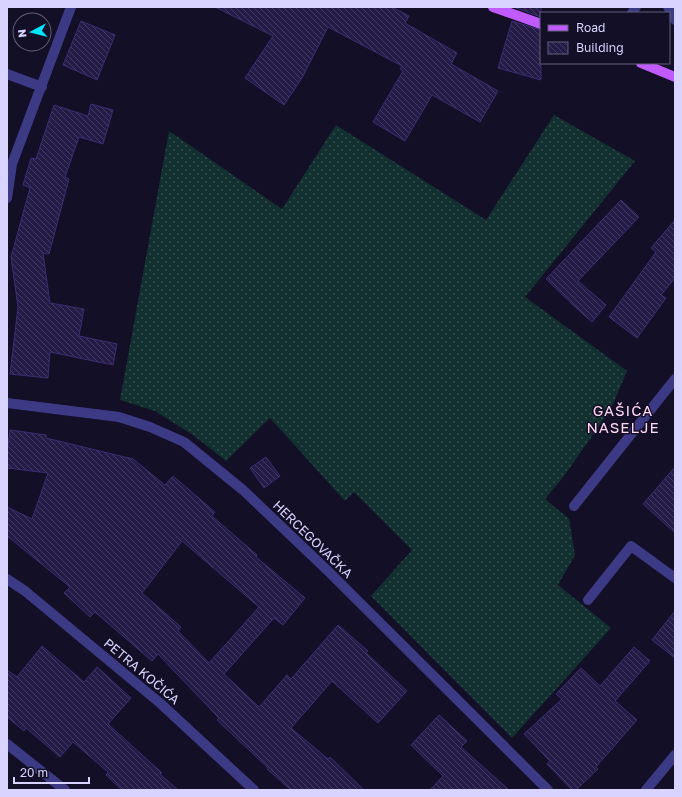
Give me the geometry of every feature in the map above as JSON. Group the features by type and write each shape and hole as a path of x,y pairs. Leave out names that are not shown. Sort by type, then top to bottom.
{"main road":[{"path":"493,7 540,24"},
{"path":"643,64 675,77"}],"street":[{"path":"7,198 12,164 71,7"},
{"path":"668,7 675,20"},
{"path":"7,74 42,86"},
{"path":"574,506 675,379"},
{"name":"HERCEGOVAČKA","path":"7,403 119,417 150,427 184,442 243,490 328,571 548,790"},
{"path":"588,600 631,546 675,578"},
{"name":"PETRA KOČIĆA","path":"7,579 25,591 160,703 254,790"},
{"path":"7,744 65,790"},
{"path":"646,790 675,755"}],"green space":[{"path":"554,115 635,161 525,297 627,371 611,409 564,476 545,499 569,519 575,555 558,585 611,628 512,738 371,596 412,550 354,492 345,501 270,418 226,461 193,435 155,411 120,400 169,131 282,209 336,125 486,220"}],"building":[{"path":"215,7 392,7 409,16 405,23 457,53 451,64 498,91 480,122 432,95 405,141 373,122 403,71 400,69 402,66 328,27 302,78 284,105 245,78 273,36"},
{"path":"541,7 540,17 516,8"},
{"path":"81,21 115,35 97,80 63,65"},
{"path":"512,21 540,30 541,80 498,68"},
{"path":"91,104 113,110 103,144 79,137 65,177 69,179 49,254 43,253 50,303 84,309 79,336 117,344 113,365 50,352 48,378 10,374 18,307 11,257 30,188 23,185 31,158 36,159 54,105 88,116"},
{"path":"621,200 639,217 578,281 606,305 592,322 546,279"},
{"path":"675,220 675,278 661,295 666,298 637,338 609,317 656,252 651,248"},
{"path":"10,430 46,435 46,438 133,459 165,485 173,476 215,512 212,516 257,555 256,557 305,598 283,625 274,618 224,674 259,707 287,675 291,679 338,625 368,651 366,653 407,691 378,723 332,681 291,728 328,759 330,757 364,790 291,790 267,769 268,768 217,720 219,718 158,654 152,661 95,612 90,617 64,593 70,587 7,536 7,507 32,519 48,473 7,468","holes":["182,541 259,607 209,663 178,631 181,627 142,593"]},
{"path":"266,457 280,476 264,488 250,468"},
{"path":"675,467 675,533 643,504"},
{"path":"675,611 675,658 652,640"},
{"path":"42,646 84,682 97,667 131,698 108,724 162,773 160,774 178,790 122,790 106,775 108,772 73,742 60,757 26,728 24,731 7,717 7,670 17,677"},
{"path":"634,647 650,661 615,701 637,720 596,767 598,769 576,790 572,790 547,764 550,761 524,734 562,699 556,694 581,668 600,686"},
{"path":"439,715 467,741 461,747 509,790 430,790 443,776 411,745"}],"district":[{"name":"GAŠIĆA NASELJE","path":"623,418"}]}
